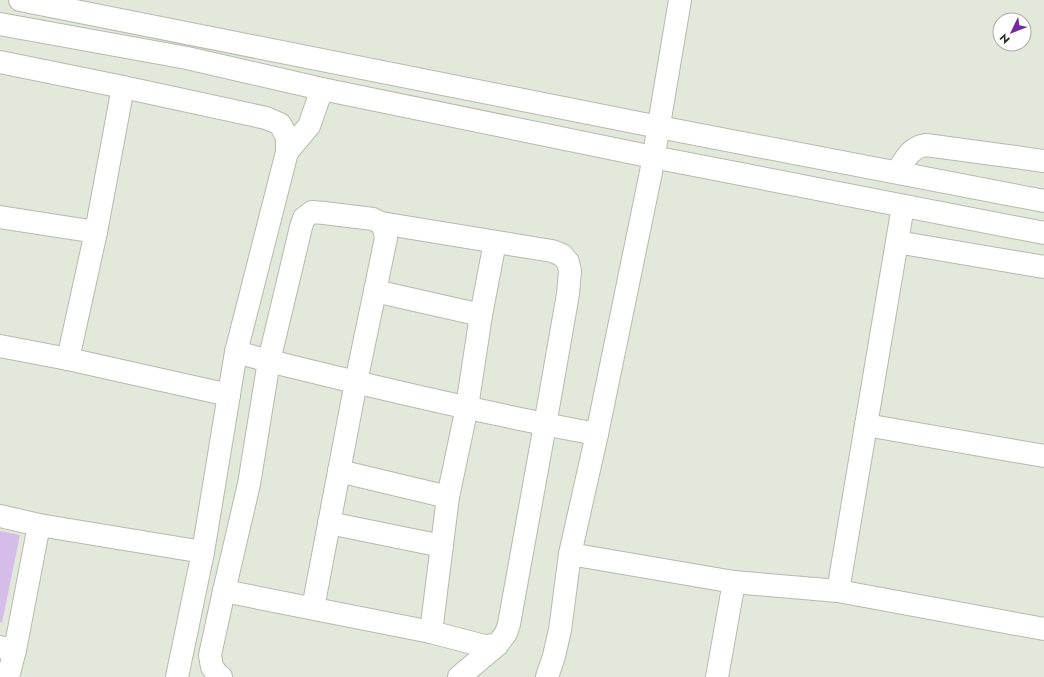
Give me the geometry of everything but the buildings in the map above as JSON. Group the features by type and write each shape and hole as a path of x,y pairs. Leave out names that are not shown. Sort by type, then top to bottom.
{"street":[{"path":"20,0 658,127 1044,201"},
{"path":"547,677 560,630 570,554 597,434 653,157 680,0"},
{"path":"0,24 187,58 322,90 653,157 1044,233"},
{"path":"0,62 266,118 280,124 288,137 286,152 236,352 203,552 177,677"},
{"path":"68,359 96,232 123,87"},
{"path":"286,152 309,126 322,90"},
{"path":"897,172 912,150 926,145 1044,161"},
{"path":"838,591 903,206"},
{"path":"222,677 218,675 212,667 210,655 249,484 269,361 301,227 304,218 312,212 373,219 381,223 552,251 562,255 568,262 570,271 568,294 509,624 506,633 497,645 459,677"},
{"path":"0,218 96,232"},
{"path":"313,608 356,382 386,238 381,223"},
{"path":"431,632 448,497 467,407 481,315 495,242"},
{"path":"897,242 1044,267"},
{"path":"375,290 481,315"},
{"path":"0,346 68,359 229,395"},
{"path":"236,352 356,382 545,425 597,434"},
{"path":"866,425 1044,456"},
{"path":"339,471 448,497"},
{"path":"0,516 39,525 203,552"},
{"path":"329,523 442,546"},
{"path":"8,677 7,648 39,525"},
{"path":"570,554 734,582 838,591 1044,629"},
{"path":"718,677 734,582"},
{"path":"224,591 431,632 484,646 497,645"}],"shaded area":[{"path":"0,531 20,535 2,623 0,622"}]}
